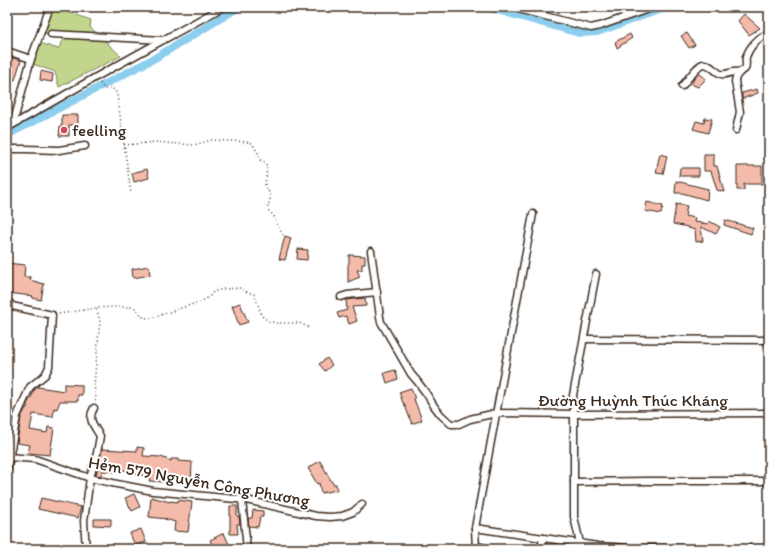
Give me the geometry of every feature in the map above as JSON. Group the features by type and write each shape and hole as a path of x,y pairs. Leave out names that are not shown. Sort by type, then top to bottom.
{"street":[{"path":"13,124 30,59 50,7"},
{"path":"7,128 223,7"},
{"path":"510,7 591,28 654,7"},
{"path":"51,34 163,40"},
{"path":"736,130 740,112 735,81 736,77 746,68 746,59 749,50 762,37 769,34"},
{"path":"7,51 30,59"},
{"path":"682,86 696,69 704,63 708,64 722,74 740,72"},
{"path":"7,150 59,150 85,146"},
{"path":"490,549 476,548 475,528 533,214"},
{"name":"Đường Huỳnh Thúc Kháng","path":"371,251 380,317 384,327 411,374 441,415 451,424 459,424 470,419 496,413 769,413"},
{"path":"580,543 574,517 573,395 596,274"},
{"path":"340,297 377,292"},
{"path":"7,300 12,306 52,315 49,367 45,376 30,387 17,416 8,457 7,470"},
{"path":"584,339 769,340"},
{"path":"86,549 84,522 90,478 100,436 92,422 91,413 94,408"},
{"name":"Hẻm 579 Nguyễn Công Phương","path":"8,457 35,459 90,478 153,491 242,500 316,516 342,516 353,512 362,504"},
{"path":"574,482 769,481"},
{"path":"242,500 247,549"},
{"path":"475,528 580,543 598,548 769,549"},
{"path":"541,549 543,538"}],"path":[{"path":"99,82 104,89 110,88 117,94 131,194"},
{"path":"124,145 156,142 194,145 212,140 252,143 260,160 266,163 267,168 265,185 270,194 268,207 283,235"},
{"path":"52,315 96,308 130,307 134,308 144,318 152,318 202,301 209,297 213,292 223,289 242,288 247,292 254,294 262,316 268,321 276,323 300,323 309,328"},
{"path":"94,408 96,398 94,385 100,320 96,308"}],"green space":[{"path":"53,7 91,20 90,27 121,56 59,87 55,72 33,64 40,43 58,49 64,39 43,33"}],"building":[{"path":"744,14 760,28 749,35 738,21"},
{"path":"687,33 695,45 689,48 681,36"},
{"path":"630,34 632,38 617,48 615,42"},
{"path":"7,56 21,60 15,80 7,78"},
{"path":"41,71 53,74 52,82 40,80"},
{"path":"699,73 706,79 698,87 691,84"},
{"path":"757,89 758,93 742,99 742,93"},
{"path":"62,115 78,115 78,125 69,125 69,136 59,136 60,126 62,126"},
{"path":"705,118 712,119 708,133 693,129 696,121 704,123"},
{"path":"660,154 667,156 663,174 656,173"},
{"path":"704,154 714,154 714,166 717,166 724,192 717,190 711,171 704,171"},
{"path":"737,166 762,166 762,184 744,184 744,190 737,190"},
{"path":"680,168 699,168 699,176 679,176"},
{"path":"147,169 149,178 134,182 132,173"},
{"path":"676,181 708,189 707,200 682,193 675,193"},
{"path":"647,202 663,206 661,214 645,211"},
{"path":"676,204 687,206 685,216 695,218 694,222 708,224 709,221 720,227 716,234 701,227 703,241 696,242 695,230 673,224"},
{"path":"725,220 753,228 751,234 724,225"},
{"path":"285,236 291,238 285,260 279,259"},
{"path":"298,249 308,250 307,260 297,259"},
{"path":"349,255 365,256 365,264 362,264 362,270 357,270 360,277 348,282 348,265"},
{"path":"7,263 25,265 24,277 31,277 30,280 44,284 41,300 32,298 33,296 7,293 9,282 7,282"},
{"path":"149,266 150,275 133,278 132,269"},
{"path":"365,298 366,306 352,307 357,321 349,324 346,316 339,318 337,313 347,310 346,300"},
{"path":"240,303 248,322 239,325 232,306"},
{"path":"327,358 332,365 325,371 319,364"},
{"path":"395,370 398,379 387,383 384,373"},
{"path":"64,384 82,385 82,395 78,395 78,401 60,401 57,409 54,408 53,417 33,414 30,430 47,433 48,427 54,428 50,455 28,453 30,445 17,443 21,417 27,408 27,404 34,390 38,387 64,391"},
{"path":"411,388 422,420 412,424 399,392"},
{"path":"137,447 144,448 143,456 161,457 171,461 171,459 178,459 178,461 192,462 191,485 183,485 183,482 164,480 163,482 149,481 150,477 136,475 136,471 102,471 101,476 96,475 102,449 137,451"},
{"path":"320,461 333,484 336,484 337,490 321,493 319,483 317,484 308,468"},
{"path":"134,494 140,507 132,511 125,498"},
{"path":"151,497 170,502 178,502 178,500 192,502 188,532 174,531 175,522 165,519 167,519 149,517"},
{"path":"41,498 81,507 78,518 38,509"},
{"path":"230,506 237,506 237,516 239,517 240,524 237,524 238,534 230,534"},
{"path":"253,510 263,511 263,517 260,517 258,527 249,526 248,518 252,518"},
{"path":"94,519 111,519 111,526 94,525"},
{"path":"141,529 146,542 135,546 130,533"},
{"path":"224,533 231,549 214,549 210,540"}],"waterway":[{"path":"7,135 155,58 239,7"},
{"path":"487,7 579,33 597,32 667,7"}],"place":[{"name":"feelling","path":"64,130"}]}
